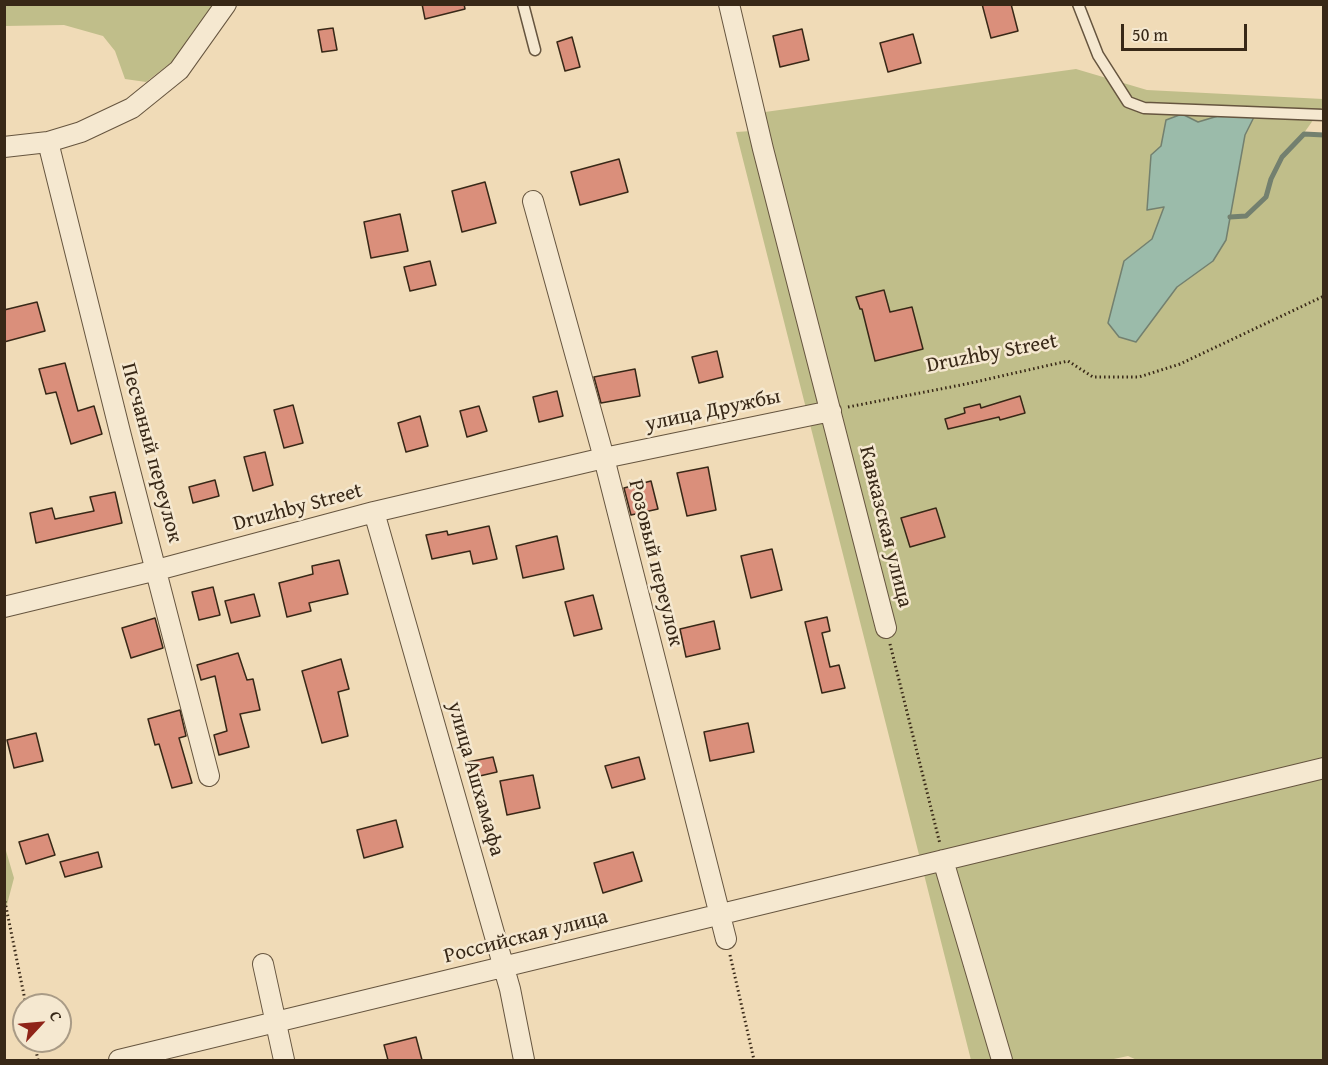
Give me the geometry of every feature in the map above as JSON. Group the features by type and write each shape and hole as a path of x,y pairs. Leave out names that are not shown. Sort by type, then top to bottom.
{"street":[{"path":"4,147 48,142 81,132 132,108 179,70 226,4"},
{"name":"Кавказcкая улица","path":"729,4 766,160 886,628"},
{"name":"Песчаный переулок","path":"48,142 209,776"},
{"name":"Розовый переулок","path":"533,201 604,458 726,939"},
{"name":"улица Дружбы","path":"604,458 831,411"},
{"name":"Druzhby Street","path":"4,607 157,570 374,512 604,458"},
{"name":"улица Ашхамафа","path":"374,512 503,967 524,1060"},
{"name":"Российская улица","path":"119,1060 1323,768"},
{"path":"944,860 1002,1060"},
{"path":"263,963 284,1060"}],"lane":[{"path":"523,4 535,50"},
{"path":"1078,4 1098,55 1128,102 1144,108 1323,115"}],"path":[{"name":"Druzhby Street","path":"831,411 1068,361 1094,376 1139,377 1180,364 1323,296"},
{"name":"Кавказcкая улица","path":"886,628 944,860"},
{"path":"4,897 24,993"},
{"path":"726,939 754,1060"}],"shaded area":[{"path":"4,5 222,5 176,59 146,82 125,79 115,51 103,36 64,25 5,26"},
{"path":"1076,69 1147,90 1323,99 1323,106 1304,133 1324,135 1323,1060 1137,1060 1128,1056 1109,1060 971,1060 736,132 767,130 765,112"},
{"path":"1182,114 1198,122 1218,116 1254,117 1245,135 1226,240 1213,261 1177,287 1136,342 1119,337 1108,323 1124,261 1152,239 1164,207 1147,210 1151,155 1161,146 1166,120"},
{"path":"4,844 14,878 5,912 4,912"}],"building":[{"path":"422,4 464,4 465,9 425,19"},
{"path":"982,4 1011,4 1018,31 991,38"},
{"path":"333,28 337,50 322,52 318,30"},
{"path":"802,29 809,60 780,67 773,36"},
{"path":"913,34 921,63 888,72 880,43"},
{"path":"572,37 580,67 565,71 557,42"},
{"path":"619,159 628,192 580,205 571,172"},
{"path":"485,182 496,223 462,232 452,191"},
{"path":"400,214 408,251 371,258 364,222"},
{"path":"430,261 436,285 410,291 404,267"},
{"path":"884,290 890,312 912,307 923,349 875,361 862,309 856,297"},
{"path":"37,302 45,331 4,342 4,310"},
{"path":"717,351 723,377 699,383 692,357"},
{"path":"65,363 78,411 94,406 102,434 71,444 56,392 46,394 39,369"},
{"path":"635,369 640,396 601,403 594,377"},
{"path":"557,391 563,416 539,422 533,397"},
{"path":"1020,396 1025,413 948,429 945,419 965,413 964,408 980,404 981,408"},
{"path":"293,405 303,443 284,448 274,410"},
{"path":"479,406 487,431 467,437 460,411"},
{"path":"420,416 428,446 406,452 398,423"},
{"path":"265,452 273,485 253,491 244,457"},
{"path":"708,467 716,510 687,516 677,473"},
{"path":"215,480 219,496 193,503 189,487"},
{"path":"651,481 658,509 631,515 624,488"},
{"path":"115,492 122,523 36,543 30,513 52,508 55,519 94,511 90,497"},
{"path":"936,508 945,537 910,547 901,518"},
{"path":"489,526 497,559 473,564 470,551 432,559 426,535 447,531 448,535"},
{"path":"557,536 564,569 523,578 516,546"},
{"path":"772,549 782,590 751,598 741,556"},
{"path":"339,560 348,594 309,603 311,611 287,617 279,583 313,574 312,566"},
{"path":"213,587 220,615 199,620 192,592"},
{"path":"254,594 260,616 231,623 225,601"},
{"path":"593,595 602,629 574,636 565,602"},
{"path":"827,617 830,631 822,633 830,667 839,665 845,688 822,693 805,622"},
{"path":"155,618 163,648 131,658 122,628"},
{"path":"714,621 720,649 686,657 680,629"},
{"path":"238,653 247,680 253,679 260,710 240,714 249,747 219,755 214,735 227,731 215,676 201,680 197,665"},
{"path":"341,659 349,689 338,692 348,736 322,743 302,671"},
{"path":"180,710 186,736 179,738 192,783 172,788 159,744 155,745 148,719"},
{"path":"748,723 754,752 710,761 704,732"},
{"path":"36,733 43,761 14,768 7,740"},
{"path":"493,757 497,772 471,778 468,762"},
{"path":"639,757 645,779 612,788 605,766"},
{"path":"533,775 540,808 507,815 500,781"},
{"path":"396,820 403,847 364,858 357,830"},
{"path":"48,834 55,855 26,864 19,842"},
{"path":"98,852 102,867 65,877 60,862"},
{"path":"633,852 642,881 603,893 594,863"},
{"path":"416,1037 422,1060 388,1060 384,1045"}],"waterway":[{"path":"1230,217 1246,216 1266,197 1271,179 1282,157 1304,134 1324,135"}]}
